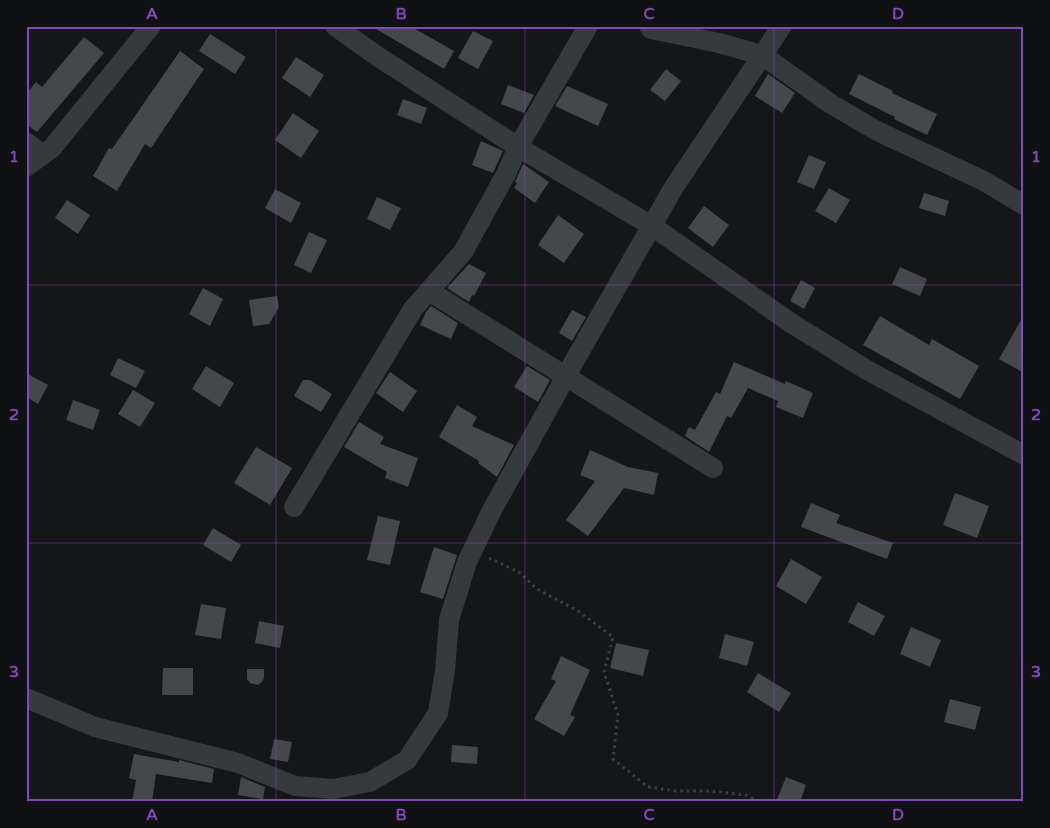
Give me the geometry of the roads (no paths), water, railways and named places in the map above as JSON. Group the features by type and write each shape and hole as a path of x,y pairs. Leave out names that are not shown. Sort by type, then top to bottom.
{"street":[{"path":"26,167 52,148 151,26"},
{"path":"335,26 377,56 518,147 652,226 791,323 867,370 1024,455"},
{"path":"294,507 413,309 463,252 506,174 518,147 588,26"},
{"path":"649,26 652,29 719,43 762,55 830,104 877,131 982,180 1024,205"},
{"path":"26,698 95,727 238,763 295,786 333,789 370,782 407,760 438,713 445,671 448,620 467,562 492,510 674,187 782,26"},
{"path":"26,142 43,155"},
{"path":"430,291 714,468"}]}
